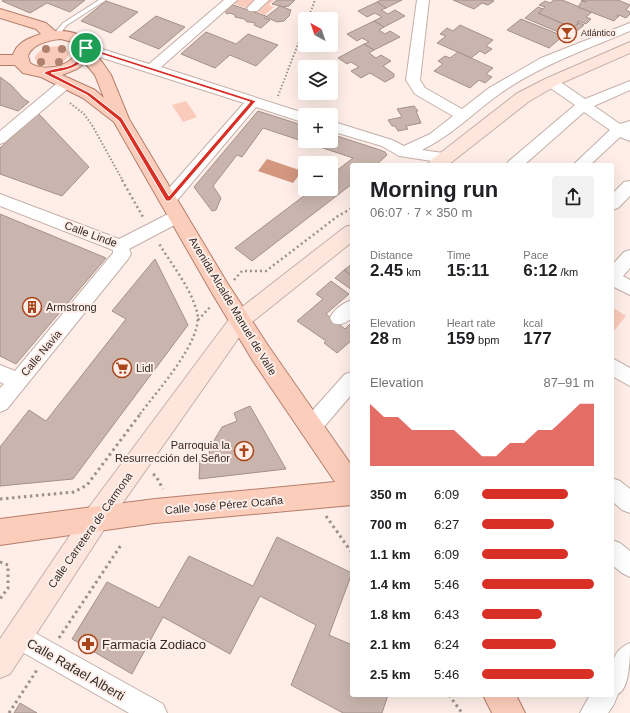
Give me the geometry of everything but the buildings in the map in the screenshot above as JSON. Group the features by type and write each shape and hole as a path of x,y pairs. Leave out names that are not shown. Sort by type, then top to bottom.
{"main road":[{"path":"0,12 41,26 54,36"},
{"path":"0,60 20,60 23,50 28,45 35,41 54,36"},
{"name":"Avenida Alcalde Manuel de Valle","path":"54,36 70,36 83,43 85,51 103,74 121,120 219,287 310,428 350,485"},
{"path":"441,161 522,98 551,82 630,47"},
{"path":"46,73 66,69 82,59 85,51"},
{"name":"Avenida Alcalde Manuel de Valle","path":"20,60 23,65 29,69 46,73 65,91 89,94 121,120"},
{"name":"Calle Carretera de Carmona","path":"0,664 96,519 240,320 350,234"},
{"name":"Calle José Pérez Ocaña","path":"0,532 155,511 350,493"},
{"path":"499,697 510,713"}],"street":[{"path":"152,69 231,0"},
{"path":"253,8 263,0"},
{"path":"423,0 413,80 420,91 463,115"},
{"path":"408,159 494,91 546,61 630,27"},
{"path":"85,51 152,69 298,116"},
{"path":"551,82 584,105 626,130 584,163"},
{"path":"516,163 584,105 630,85"},
{"path":"0,139 6,126 65,91"},
{"path":"173,208 253,101"},
{"path":"338,128 387,143 408,159 441,161"},
{"path":"614,202 630,186"},
{"name":"Calle Linde","path":"0,200 120,246 173,208"},
{"name":"Calle Navia","path":"0,402 122,254 120,246"},
{"path":"614,275 630,257"},
{"path":"614,278 630,288"},
{"path":"614,367 630,378"},
{"path":"0,373 18,381"},
{"path":"310,428 350,382"},
{"path":"614,490 630,502"},
{"path":"614,553 630,565"},
{"name":"Calle Rafael Alberti","path":"19,636 154,713"},
{"path":"614,681 630,655"},
{"path":"594,713 604,697"}],"lane":[{"path":"54,36 66,24 103,0"}],"path":[{"path":"311,12 315,0"},
{"path":"273,108 298,44"},
{"path":"65,91 92,125 144,219"},
{"path":"242,271 266,271 338,216 350,209"},
{"path":"0,499 74,492 87,485 187,350 196,332 198,320 196,307 154,237"},
{"path":"9,713 121,545"},
{"path":"0,562 8,565 8,588 0,599"},
{"path":"450,697 462,713"}],"shaded area":[{"path":"223,0 274,0 269,5 274,7 265,15"},
{"path":"57,46 67,49 69,53 67,58 60,64 50,66 40,64 36,61 35,57 41,50"},
{"path":"186,101 197,117 183,122 172,105"},
{"path":"267,159 298,170 298,176 293,183 258,171"},
{"path":"614,308 626,316 614,331"}],"place":[{"name":"Atlántico","path":"567,33"},
{"name":"Armstrong","path":"32,307"},
{"name":"Lidl","path":"122,368"},
{"name":"Parroquia la Resurrección del Señor","path":"244,451"},
{"name":"Farmacia Zodiaco","path":"88,644"}],"route":[{"path":"86,48 253,101 168,200 121,120 89,94 46,73 56,72 75,65 82,59 86,48"}]}
